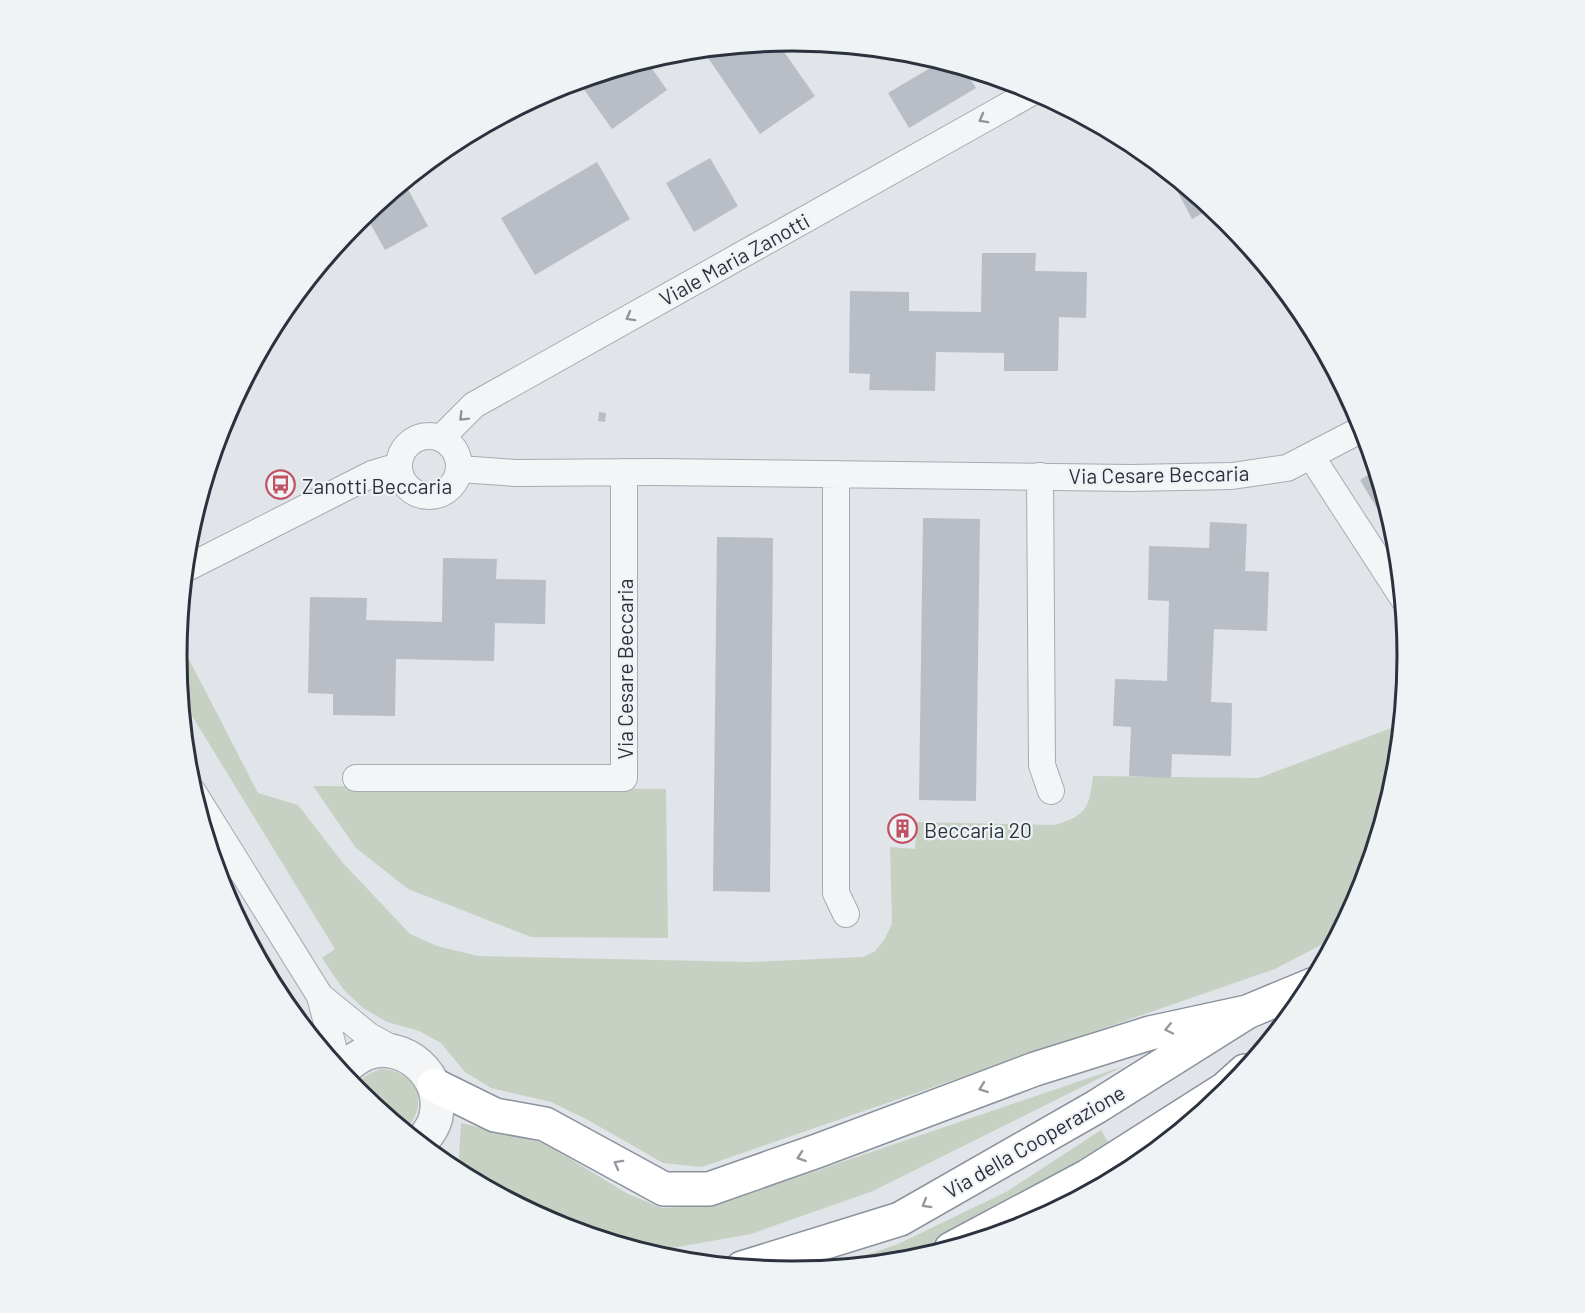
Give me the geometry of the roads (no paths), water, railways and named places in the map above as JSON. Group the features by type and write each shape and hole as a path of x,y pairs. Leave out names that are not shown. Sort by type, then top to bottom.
{"highway":[{"name":"Via della Cooperazione","path":"764,1261 900,1219 1096,1107 1247,1012 1297,991"},
{"path":"434,1085 495,1115 545,1124 664,1189 709,1189 1035,1069 1150,1033 1247,1012"},
{"path":"986,1230 1088,1176 1206,1099"}],"street":[{"name":"Viale Maria Zanotti","path":"441,438 474,405 1024,97"},
{"name":"Via Cesare Beccaria","path":"459,469 516,473 624,472 1131,478 1232,476 1287,468 1355,433"},
{"path":"433,436 441,438 451,446 457,456 458,477 445,492 430,496 417,494 405,485 400,474 400,457 410,442 433,436"},
{"path":"1311,456 1394,584"},
{"path":"194,563 372,474 399,466"},
{"name":"Via Cesare Beccaria","path":"356,778 624,778 624,472"},
{"path":"836,474 836,893 846,914"},
{"name":"Via Cesare Beccaria","path":"1040,476 1042,765 1051,791"},
{"path":"210,819 320,996 336,1054"},
{"path":"320,996 369,1036 417,1062 427,1073 434,1085 437,1100 436,1116 426,1137"},
{"path":"346,1066 352,1060 369,1053 387,1051 404,1055"}],"place":[{"name":"Zanotti Beccaria","path":"281,485"},
{"name":"Beccaria 20","path":"903,829"}]}
